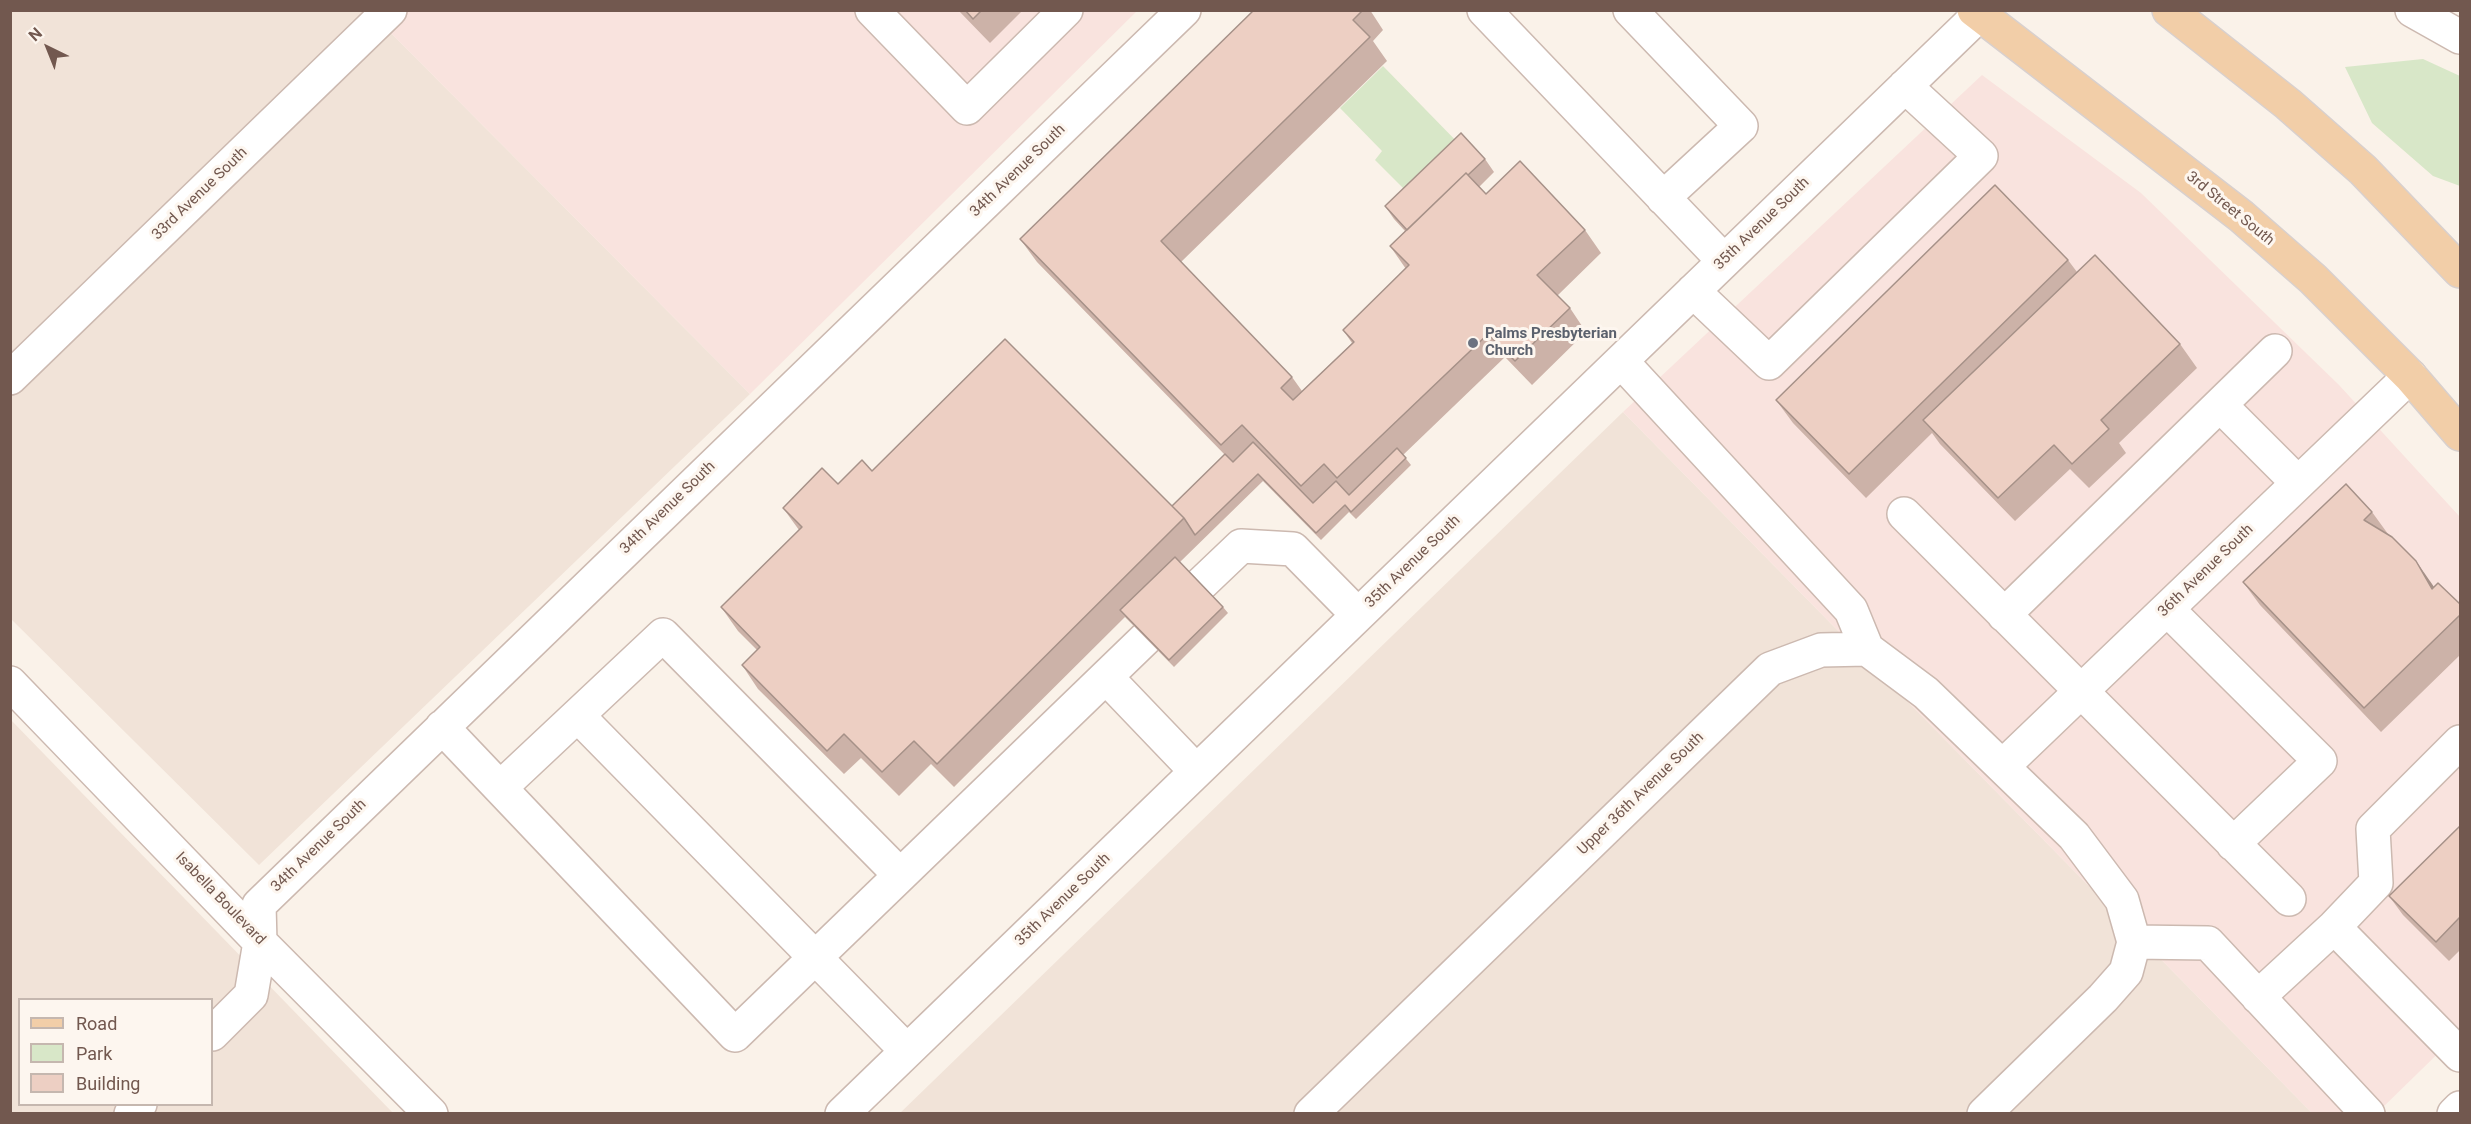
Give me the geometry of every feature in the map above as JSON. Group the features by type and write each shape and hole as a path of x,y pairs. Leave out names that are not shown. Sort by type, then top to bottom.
{"main road":[{"path":"2169,10 2288,104 2363,170 2460,271"},
{"name":"3rd Street South","path":"1979,12 2241,216 2313,279 2410,375 2460,434"}],"street":[{"name":"33rd Avenue South","path":"10,378 390,10"},
{"path":"872,10 967,108 1066,10"},
{"name":"34th Avenue South","path":"213,1033 251,995 260,942 259,905 1184,10"},
{"path":"1484,10 1724,261"},
{"path":"1630,10 1741,126 1663,198"},
{"path":"2412,10 2460,37"},
{"name":"35th Avenue South","path":"842,1113 1979,12"},
{"path":"1693,291 1769,363 1981,156 1905,86"},
{"path":"2004,615 2275,351"},
{"path":"1621,361 1851,610 1867,649 1926,693 2003,766 2073,837 2122,900 2134,942 2126,972 2103,998 1984,1113"},
{"name":"36th Avenue South","path":"2003,766 2410,375"},
{"path":"2220,405 2298,483"},
{"path":"1904,514 2289,899"},
{"path":"1200,585 1241,546 1293,549 1358,615"},
{"path":"2167,609 2320,761 2234,844"},
{"path":"500,788 663,635 900,876"},
{"path":"442,727 735,1035 1146,638"},
{"name":"Upper 36th Avenue South","path":"1311,1113 1770,669 1821,650 1867,649"},
{"path":"1106,677 1196,771"},
{"name":"Isabella Boulevard","path":"10,683 260,942 431,1113"},
{"path":"578,716 907,1051"},
{"path":"2258,997 2334,927 2376,883 2373,829 2460,742"},
{"path":"2334,927 2460,1055"},
{"path":"2134,942 2208,943 2368,1113"},
{"path":"2454,1113 2460,1108"}],"shaded area":[{"path":"10,11 369,11 750,394 259,865 11,619"},
{"path":"369,11 1137,11 750,394"},
{"path":"1982,75 2141,193 2339,385 2460,517 2460,1032 2377,1113 2312,1113 1623,412"},
{"path":"1623,412 2312,1113 899,1114"},
{"path":"11,720 393,1113 11,1113"}],"green space":[{"path":"2423,59 2460,76 2460,186 2433,176 2372,123 2345,67"},
{"path":"1383,66 1466,151 1415,200 1375,160 1382,151 1340,108"}],"building":[{"path":"965,10 982,10 973,19"},
{"path":"1254,10 1363,10 1353,20 1370,37 1161,241 1292,377 1281,388 1293,400 1354,342 1343,330 1409,265 1390,246 1466,173 1486,194 1520,161 1585,230 1537,275 1570,308 1515,361 1488,334 1337,478 1324,464 1301,486 1242,425 1221,445 1020,239"},
{"path":"1461,133 1485,159 1468,175 1466,173 1407,230 1385,206"},
{"path":"1995,185 2068,260 1849,474 1776,400"},
{"path":"2095,255 2180,344 2101,420 2109,429 2072,464 2054,445 1998,498 1923,420"},
{"path":"1005,339 1184,518 937,764 914,741 882,772 844,734 827,751 742,665 760,647 721,607 802,527 783,508 822,468 838,484 862,460 872,471"},
{"path":"1253,442 1313,503 1336,481 1349,495 1397,448 1406,458 1351,512 1345,505 1316,533 1258,474 1195,535 1184,518 1172,506 1225,454 1233,462"},
{"path":"2346,484 2372,512 2364,520 2392,537 2416,561 2432,589 2438,583 2460,604 2460,615 2364,708 2243,582"},
{"path":"1175,557 1223,607 1169,660 1120,610"},
{"path":"2460,826 2460,917 2436,942 2389,896"}],"place":[{"name":"Palms Presbyterian Church","path":"1473,343"}]}
